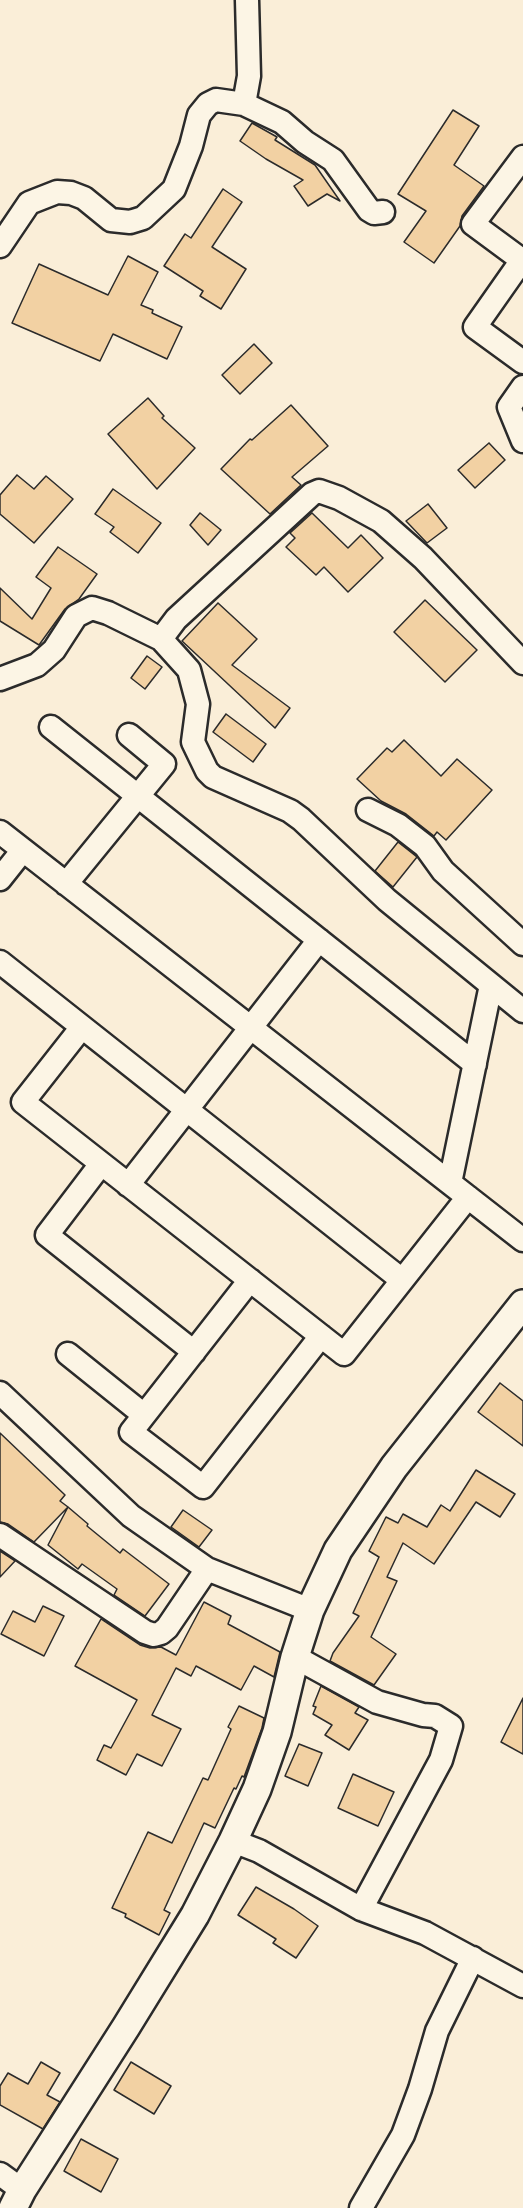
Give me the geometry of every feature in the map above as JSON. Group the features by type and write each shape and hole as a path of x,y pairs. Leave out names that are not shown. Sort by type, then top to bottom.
{"street":[{"path":"244,104 249,76 247,0"},
{"path":"0,246 29,203 57,192 71,193 84,198 111,220 130,222 143,218 174,189 191,146 199,115 208,104 216,100 244,104 282,122 305,142 333,160 369,210 374,213 383,212"},
{"path":"523,158 473,224 522,260 475,327 523,362"},
{"path":"523,387 508,407 523,441"},
{"path":"161,639 176,619 312,494 324,492 381,521 423,558 523,663"},
{"path":"0,679 37,665 54,650 76,616 92,608 108,613 161,639 189,669 198,704 193,742 207,771 224,784 290,811 301,819 387,900 523,1011"},
{"path":"51,727 475,1064"},
{"path":"66,884 164,764 129,735"},
{"path":"368,810 398,825 425,846 443,871 523,944"},
{"path":"0,832 523,1240"},
{"path":"0,879 23,850"},
{"path":"128,1185 319,940"},
{"path":"0,962 402,1280"},
{"path":"82,1027 22,1102 344,1354 402,1280 459,1190 475,1064 491,985"},
{"path":"101,1164 47,1235 194,1352"},
{"path":"250,1280 131,1432 203,1487 321,1336"},
{"path":"0,2174 17,2199 195,1915 233,1841 256,1789 277,1732 295,1657 310,1610 338,1550 394,1467 523,1304"},
{"path":"68,1354 144,1415"},
{"path":"0,1393 131,1516 207,1569 310,1610"},
{"path":"0,1535 145,1632 154,1635 167,1628 207,1569"},
{"path":"295,1657 377,1702 423,1715 435,1716 452,1726 441,1760 361,1909"},
{"path":"233,1841 259,1851 361,1909 425,1933 523,1986"},
{"path":"361,2208 403,2134 420,2089 437,2031 473,1958"}],"building":[{"path":"453,110 479,126 454,165 484,186 462,216 460,226 434,263 404,242 426,211 398,194"},
{"path":"252,123 277,137 275,140 315,165 340,201 327,194 308,206 294,186 303,180 240,141"},
{"path":"223,189 242,202 212,247 246,269 221,309 200,296 203,291 164,266 185,234 191,238"},
{"path":"128,256 158,272 141,305 153,310 152,313 182,327 167,359 113,334 100,361 12,323 39,264 108,295"},
{"path":"254,344 272,363 240,394 222,375"},
{"path":"148,398 164,416 162,418 195,448 157,489 108,434"},
{"path":"291,405 328,446 292,477 301,485 270,514 221,469 250,439 252,440"},
{"path":"489,443 505,460 475,488 458,470"},
{"path":"17,475 34,489 46,476 73,499 34,543 0,514 0,495"},
{"path":"113,489 161,523 138,553 110,532 114,527 95,514"},
{"path":"428,504 447,528 427,543 406,521"},
{"path":"200,513 221,530 208,545 190,525"},
{"path":"312,513 348,548 361,535 383,558 348,592 324,567 316,575 286,547 295,538 290,533"},
{"path":"58,547 97,574 79,599 65,609 39,645 0,621 0,588 32,619 51,588 36,577"},
{"path":"425,600 477,650 445,682 394,632"},
{"path":"218,603 257,639 232,665 290,708 275,728 182,641"},
{"path":"147,656 162,667 145,689 131,678"},
{"path":"226,714 266,744 253,762 213,732"},
{"path":"404,740 441,776 457,759 492,790 446,840 437,832 434,836 406,814 381,801 357,779 387,748 392,752"},
{"path":"398,842 417,857 393,887 375,871"},
{"path":"500,1383 523,1401 523,1446 478,1412"},
{"path":"0,1433 65,1495 60,1501 68,1507 34,1542 8,1524 0,1522"},
{"path":"476,1470 515,1494 500,1517 476,1502 434,1564 403,1543 387,1577 397,1581 371,1637 396,1654 374,1685 330,1661 333,1653 359,1616 353,1613 379,1557 369,1551 386,1517 398,1523 403,1514 427,1527 441,1505 450,1511"},
{"path":"68,1507 120,1553 123,1549 169,1584 145,1616 114,1595 117,1589 82,1564 78,1569 48,1545"},
{"path":"183,1510 212,1530 199,1547 171,1527"},
{"path":"0,1551 15,1561 0,1577"},
{"path":"204,1602 231,1616 228,1624 280,1652 274,1677 254,1666 241,1690 196,1666 191,1676 176,1668 152,1715 181,1729 162,1766 137,1754 126,1775 97,1760 104,1745 111,1748 137,1700 75,1666 101,1619 140,1645 150,1648 161,1647 176,1655"},
{"path":"43,1606 64,1616 44,1656 1,1634 13,1611 35,1622"},
{"path":"321,1686 359,1707 355,1713 368,1720 349,1750 325,1735 332,1725 313,1714 316,1707 313,1706"},
{"path":"523,1698 523,1754 501,1742"},
{"path":"239,1706 264,1718 262,1728 244,1777 242,1776 236,1789 234,1788 215,1828 204,1823 164,1910 170,1913 159,1935 112,1908 148,1832 172,1843 203,1778 208,1780 231,1729 228,1727"},
{"path":"299,1744 322,1753 308,1786 285,1776"},
{"path":"353,1774 394,1792 378,1826 338,1808"},
{"path":"256,1887 318,1926 296,1958 273,1943 276,1939 238,1915"},
{"path":"41,2062 60,2073 47,2095 60,2102 43,2129 0,2105 0,2086 8,2073 28,2084"},
{"path":"131,2062 171,2086 154,2114 114,2090"},
{"path":"81,2139 118,2159 101,2192 64,2171"}]}
